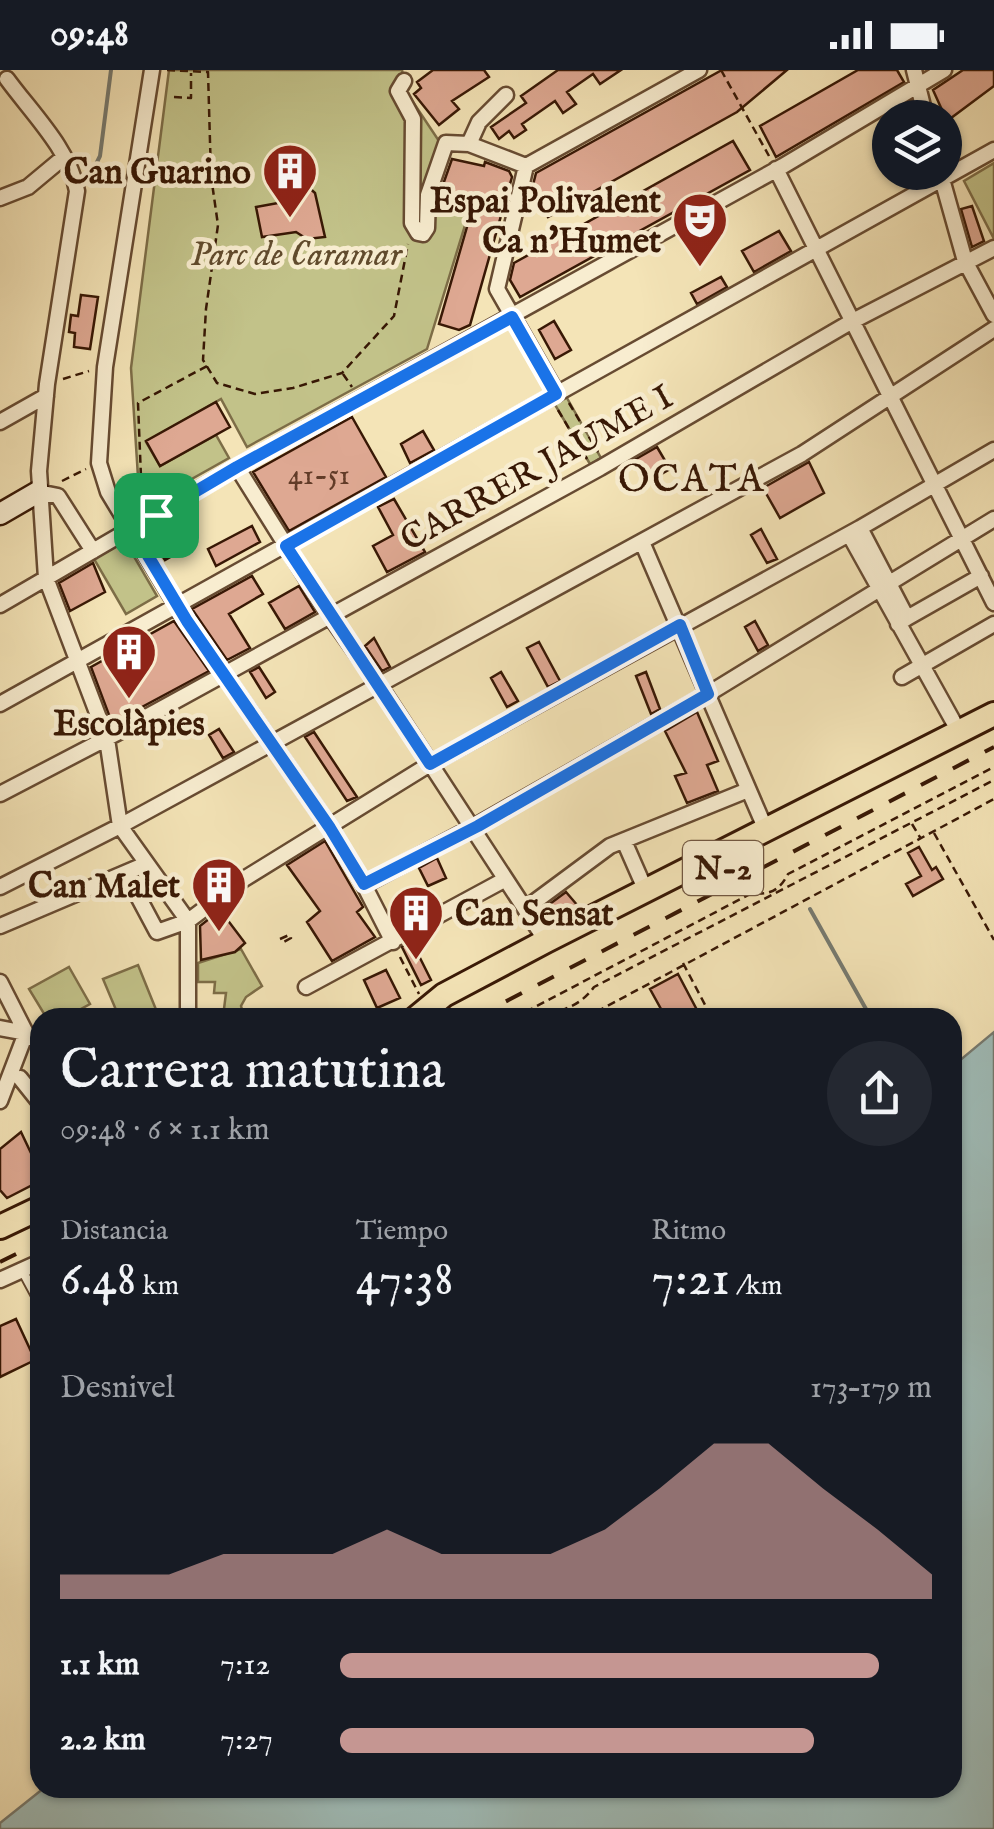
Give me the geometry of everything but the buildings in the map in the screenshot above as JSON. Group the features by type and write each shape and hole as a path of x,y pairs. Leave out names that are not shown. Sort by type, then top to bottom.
{"main road":[{"name":"N-2","path":"421,1008 994,714"},
{"name":"N-2","path":"454,1008 994,727"},
{"name":"N-2","path":"453,1008 478,988 529,963 544,952 546,941"},
{"path":"0,1227 30,1213"}],"street":[{"path":"155,70 105,367 99,464 108,492 178,606 330,828 393,942"},
{"path":"557,402 496,289 526,166 682,74 698,70"},
{"path":"0,605 237,467 776,170 916,78 944,70"},
{"path":"7,78 64,157 74,174 77,191 47,390 38,492 46,578 107,739 120,826 188,921 188,1008"},
{"path":"404,81 398,91 413,119 412,223 418,233 423,234 427,228 428,195 446,143 468,144 526,166"},
{"path":"468,144 480,122 506,95"},
{"path":"962,166 994,150"},
{"path":"0,198 28,187 64,157"},
{"path":"776,170 994,603"},
{"path":"0,704 557,402 917,190"},
{"path":"945,190 965,261 994,315"},
{"name":"CARRER JAUME I","path":"0,794 600,468 853,321 994,248"},
{"path":"0,887 120,826 802,454 994,329"},
{"path":"0,422 47,390"},
{"path":"0,926 133,871 157,932 188,921 430,764 994,450"},
{"path":"237,467 330,616 546,941"},
{"path":"0,514 38,492 58,496 93,551"},
{"path":"364,884 472,828 708,694 994,519"},
{"path":"854,531 954,721"},
{"path":"642,542 766,830"},
{"path":"903,621 981,576"},
{"path":"902,677 994,624"},
{"path":"525,908 610,846 748,790"},
{"path":"624,840 642,882"},
{"path":"306,988 504,880"},
{"path":"0,982 26,1033 17,1074 0,1101"},
{"path":"0,1028 30,1036"},
{"path":"0,1080 17,1074"},
{"path":"17,1074 30,1090"},
{"path":"0,1280 30,1266"}],"lane":[{"path":"22,1270 30,1285"}],"path":[{"path":"155,70 208,72 218,225 203,360 217,383 255,394 293,388 342,373 394,316 412,223"},
{"path":"721,70 776,170"},
{"path":"174,97 191,98 191,72"},
{"path":"156,515 141,477 138,403 207,366"},
{"path":"47,390 105,367"},
{"path":"557,402 590,464"},
{"path":"575,413 602,458"},
{"path":"38,492 99,464"},
{"path":"533,1008 752,894 766,895 782,887 788,874 994,767"},
{"path":"569,1008 586,999 594,987 994,780"},
{"path":"603,1008 994,799"},
{"path":"912,823 921,839"},
{"path":"934,833 994,940"},
{"path":"774,894 778,900"},
{"path":"393,942 419,1008"},
{"path":"683,963 707,1008"},
{"path":"570,995 574,1005"}],"green space":[{"name":"Parc de Caramar","path":"169,70 402,70 407,93 439,141 430,192 470,209 427,349 247,447 221,399 146,442 160,466 216,435 229,458 140,508 131,368"},
{"path":"994,163 994,239 964,181"},
{"path":"563,391 601,458 590,464 551,398"},
{"path":"125,541 157,596 126,614 94,559"},
{"path":"241,949 262,986 246,997 242,1008 224,1008 226,993 214,993 215,982 198,982 198,963"},
{"path":"138,965 155,1008 115,1008 103,979"},
{"path":"69,967 90,1004 83,1008 41,1008 29,989"}],"water":[{"path":"994,1032 994,1829 0,1829 0,1823 31,1798 962,1798 962,1059"}],"waterway":[{"path":"92,172 100,156 111,70"},
{"path":"810,909 865,1008"}],"railway":[{"path":"493,1008 994,747"},
{"path":"0,1262 30,1247"}],"place":[{"name":"Can Guarino","path":"290,220"},
{"name":"Espai Polivalent Ca n'Humet","path":"700,269"},
{"name":"Escolàpies","path":"129,701"},
{"name":"Can Malet","path":"219,934"},
{"name":"Can Sensat","path":"416,962"}],"district":[{"name":"OCATA","path":"692,478"}],"route":[{"path":"512,317 556,394 286,546 430,764 680,625 708,694 478,826 364,884 330,828 222,675 132,529 156,515 512,317"}]}
